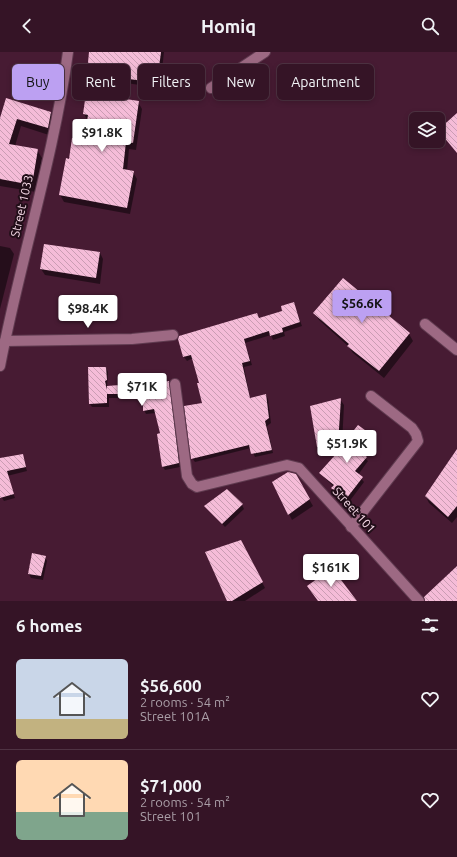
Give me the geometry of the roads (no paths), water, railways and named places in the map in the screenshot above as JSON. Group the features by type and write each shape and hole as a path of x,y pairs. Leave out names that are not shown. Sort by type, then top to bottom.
{"street":[{"name":"Street 1033","path":"0,366 61,104 68,52"},
{"path":"211,88 264,52"},
{"path":"424,324 457,350"},
{"path":"5,341 132,339 172,336"},
{"name":"Street 101","path":"176,384 187,476 192,484 197,487 210,485 286,465 293,465 299,468 419,601"},
{"path":"351,527 418,441 412,428 372,396"}]}
